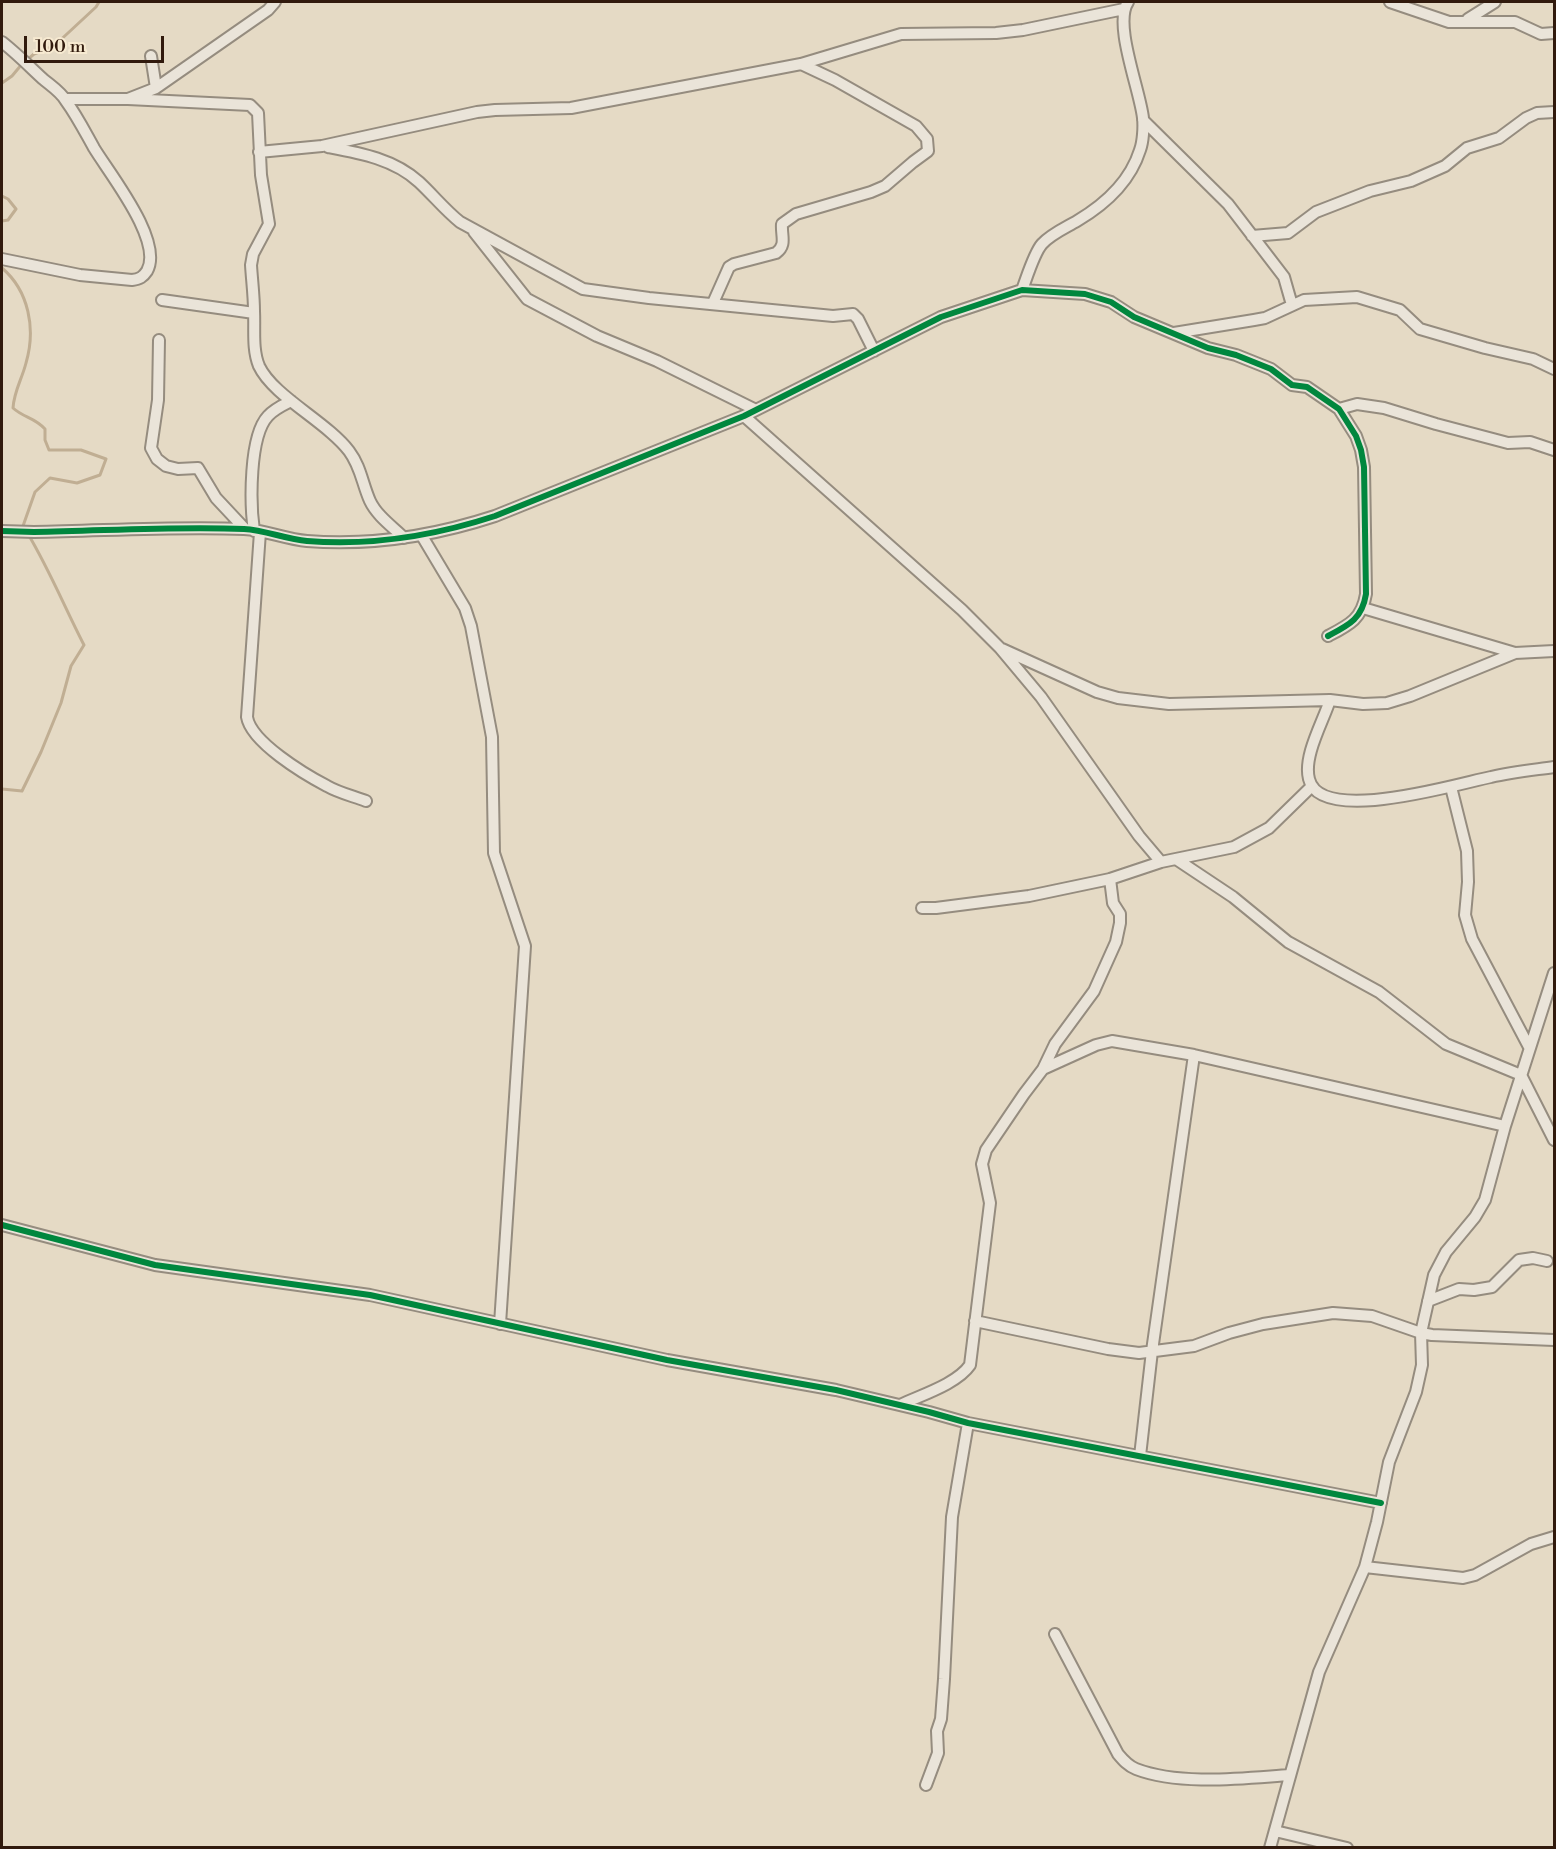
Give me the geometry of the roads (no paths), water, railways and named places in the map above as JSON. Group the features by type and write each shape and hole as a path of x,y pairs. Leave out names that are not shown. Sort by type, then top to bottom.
{"street":[{"path":"128,99 156,88 268,10 275,2"},
{"path":"1390,2 1449,22 1515,22 1541,34 1554,33"},
{"path":"1464,21 1480,14 1495,2"},
{"path":"259,152 322,146 477,112 571,108 801,64 901,34 996,33 1023,30 1126,5 1126,43 1143,120 1140,150 1128,175 1114,194 1096,210 1058,232 1041,245 1022,290"},
{"path":"2,259 118,280 140,279 149,267 146,237 135,212 65,99 3,43"},
{"path":"151,56 156,88"},
{"path":"713,303 729,267 776,253 782,249 782,224 785,220 796,214 885,186 928,152 927,139 916,126 835,80 801,64"},
{"path":"65,99 128,99 250,105 258,113 259,152 269,224 252,260 254,341 259,365 264,375 291,401 334,435 348,450 360,467 370,502 404,538"},
{"path":"1252,236 1288,233 1316,212 1371,191 1411,181 1445,166 1467,148 1499,138 1526,118 1537,113 1554,112"},
{"path":"1143,120 1228,204 1286,281 1292,305"},
{"path":"322,146 377,158 407,173 448,213 472,229 583,289 649,298 833,316 853,314 858,319 874,351"},
{"path":"472,229 514,285 536,305 597,336 641,353 756,410"},
{"path":"2,531 253,531 303,541 329,542 404,538 454,530 495,516 744,416 941,317 1022,290 1085,294 1111,302 1134,317 1208,348 1236,355 1267,367 1292,385 1306,387 1339,409 1356,436 1364,466 1366,594 1364,608 1346,627 1328,636"},
{"path":"1174,333 1265,318 1304,300 1357,297 1400,310 1420,329 1533,359 1554,369"},
{"path":"162,300 255,313"},
{"path":"159,340 158,400 152,440 153,453 162,464 171,468 198,468 216,498 253,531"},
{"path":"291,401 268,415 259,430 256,443 251,497 253,531 248,724 258,737 311,777 327,786 366,801"},
{"path":"1339,409 1357,404 1384,408 1508,443 1530,442 1554,450"},
{"path":"744,416 962,610 1000,648 1041,697 1139,836 1161,862"},
{"path":"422,536 465,608 471,626 492,736 494,853 525,946 500,1324"},
{"path":"1364,608 1515,653"},
{"path":"1000,648 1097,692 1118,698 1144,703 1236,704 1330,700 1363,704 1387,703 1515,653 1554,651"},
{"path":"1330,700 1311,750 1308,772 1312,786 1325,796 1338,800 1400,798 1509,773 1554,767"},
{"path":"922,908 1029,896 1110,879 1161,862 1234,847 1269,828 1312,786"},
{"path":"1451,787 1467,850 1468,882 1465,915 1472,939 1529,1047"},
{"path":"1176,859 1233,897 1288,942 1378,992 1446,1044 1521,1075 1554,1140"},
{"path":"900,1405 956,1379 970,1365 990,1203 983,1172 983,1158 1024,1094 1044,1069 1050,1052 1094,991 1116,942 1120,919 1113,903 1110,879"},
{"path":"1270,1848 1319,1672 1365,1568 1389,1462 1420,1379 1422,1365 1420,1333 1434,1275 1485,1200 1529,1047 1554,973"},
{"path":"1044,1069 1096,1045 1112,1041 1194,1055 1505,1126"},
{"path":"1140,1456 1152,1351 1194,1055"},
{"path":"2,1225 155,1265 370,1295 667,1360 836,1390 968,1423 1381,1503"},
{"path":"1428,1301 1459,1289 1492,1287 1519,1260 1533,1258 1547,1261"},
{"path":"975,1321 1108,1349 1139,1353 1194,1346 1263,1324 1333,1313 1372,1316 1420,1333 1554,1340"},
{"path":"926,1785 938,1754 937,1731 941,1719 944,1679 952,1517 968,1423"},
{"path":"1365,1568 1463,1578 1475,1575 1531,1544 1554,1537"},
{"path":"1055,1634 1118,1754 1134,1769 1204,1780 1290,1775"},
{"path":"1275,1831 1347,1848"}],"waterway":[{"path":"27,60 34,54 54,46 99,2"},
{"path":"2,83 12,76 22,64"},
{"path":"2,196 8,199 16,209 8,220 2,221"},
{"path":"2,268 19,288 28,311 30,324 29,350 13,408 45,429 45,440 49,450 81,450 106,459 100,475 77,483 50,478 35,492 23,526 24,529"},
{"path":"2,789 22,791 61,703 71,666 84,645 28,534"}]}
